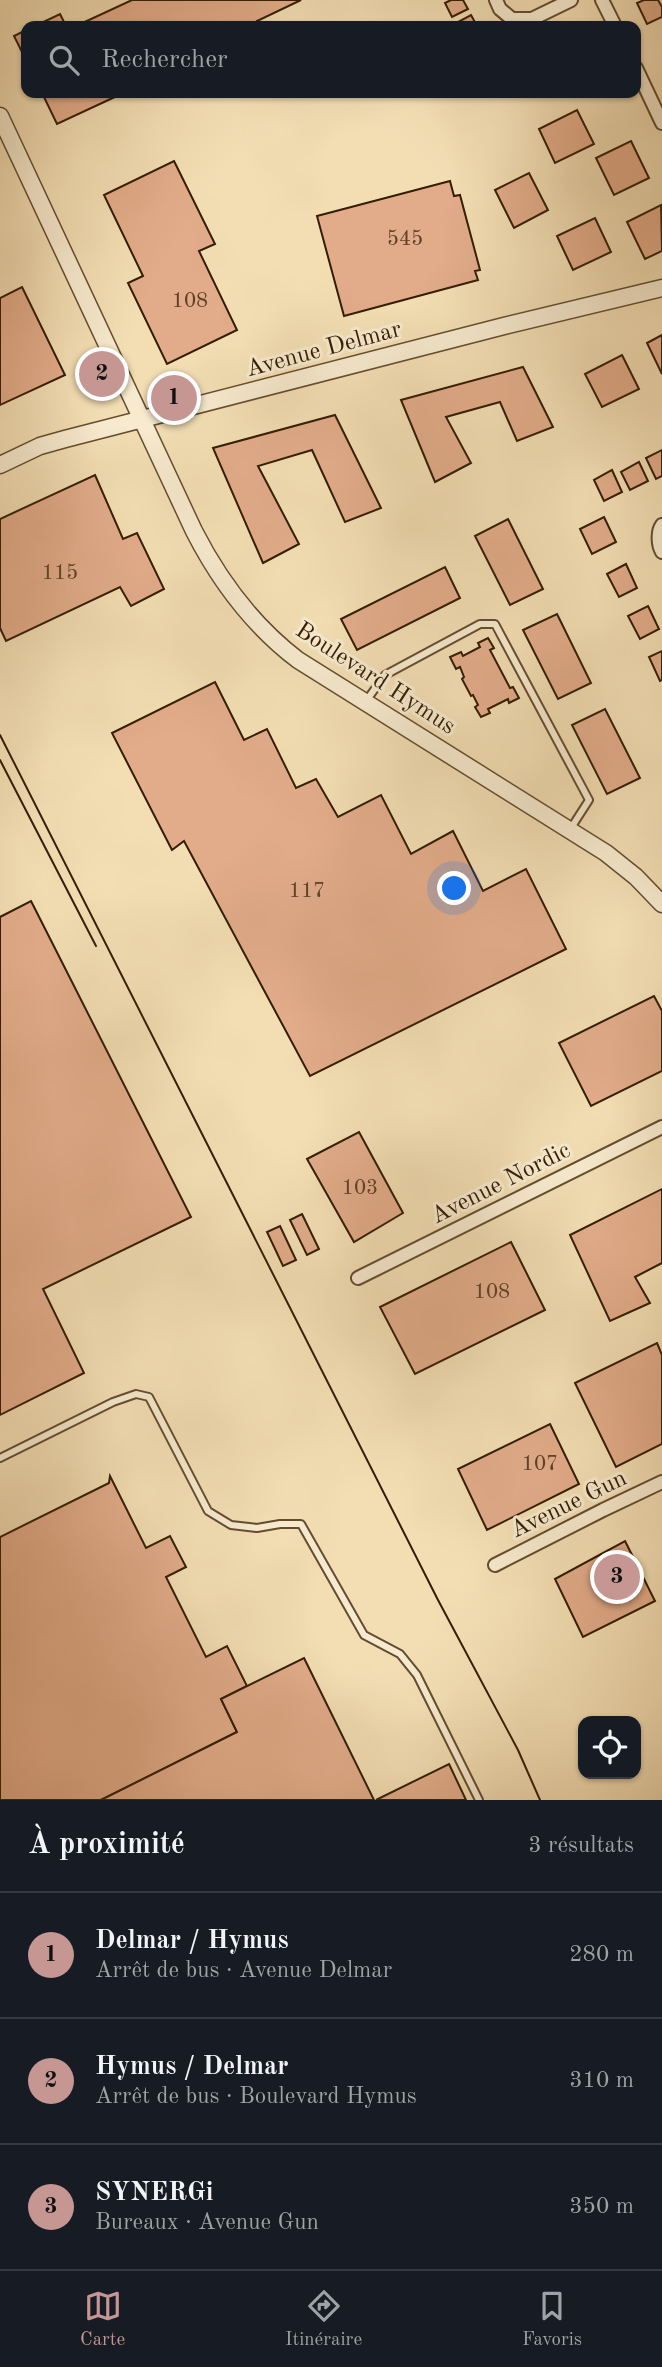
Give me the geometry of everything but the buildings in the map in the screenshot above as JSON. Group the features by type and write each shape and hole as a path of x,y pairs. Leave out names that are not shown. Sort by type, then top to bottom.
{"street":[{"path":"496,0 500,9 512,19 532,19 571,0"},
{"path":"603,0 613,21"},
{"path":"641,78 662,122"},
{"name":"Boulevard Hymus","path":"0,116 204,551 237,602 261,629 289,653 617,861 662,904"},
{"name":"Avenue Delmar","path":"0,465 51,443 483,331 662,288"},
{"path":"662,525 659,529 659,547 662,552"},
{"name":"Avenue Nordic","path":"358,1278 662,1127"},
{"name":"Avenue Gun","path":"495,1565 662,1482"}],"lane":[{"path":"365,703 386,675 480,624 495,624 589,800 570,830"},
{"path":"0,1458 113,1402 136,1394 149,1397 208,1511 231,1525 257,1528 301,1524 365,1635 400,1654 417,1675 479,1800"}],"tram line":[{"path":"0,735 438,1600 518,1750 540,1800"},
{"path":"0,760 96,946"}],"place":[{"name":"Hymus / Delmar","path":"102,374"},
{"name":"Delmar / Hymus","path":"174,398"},
{"name":"SYNERGi","path":"617,1577"}]}
